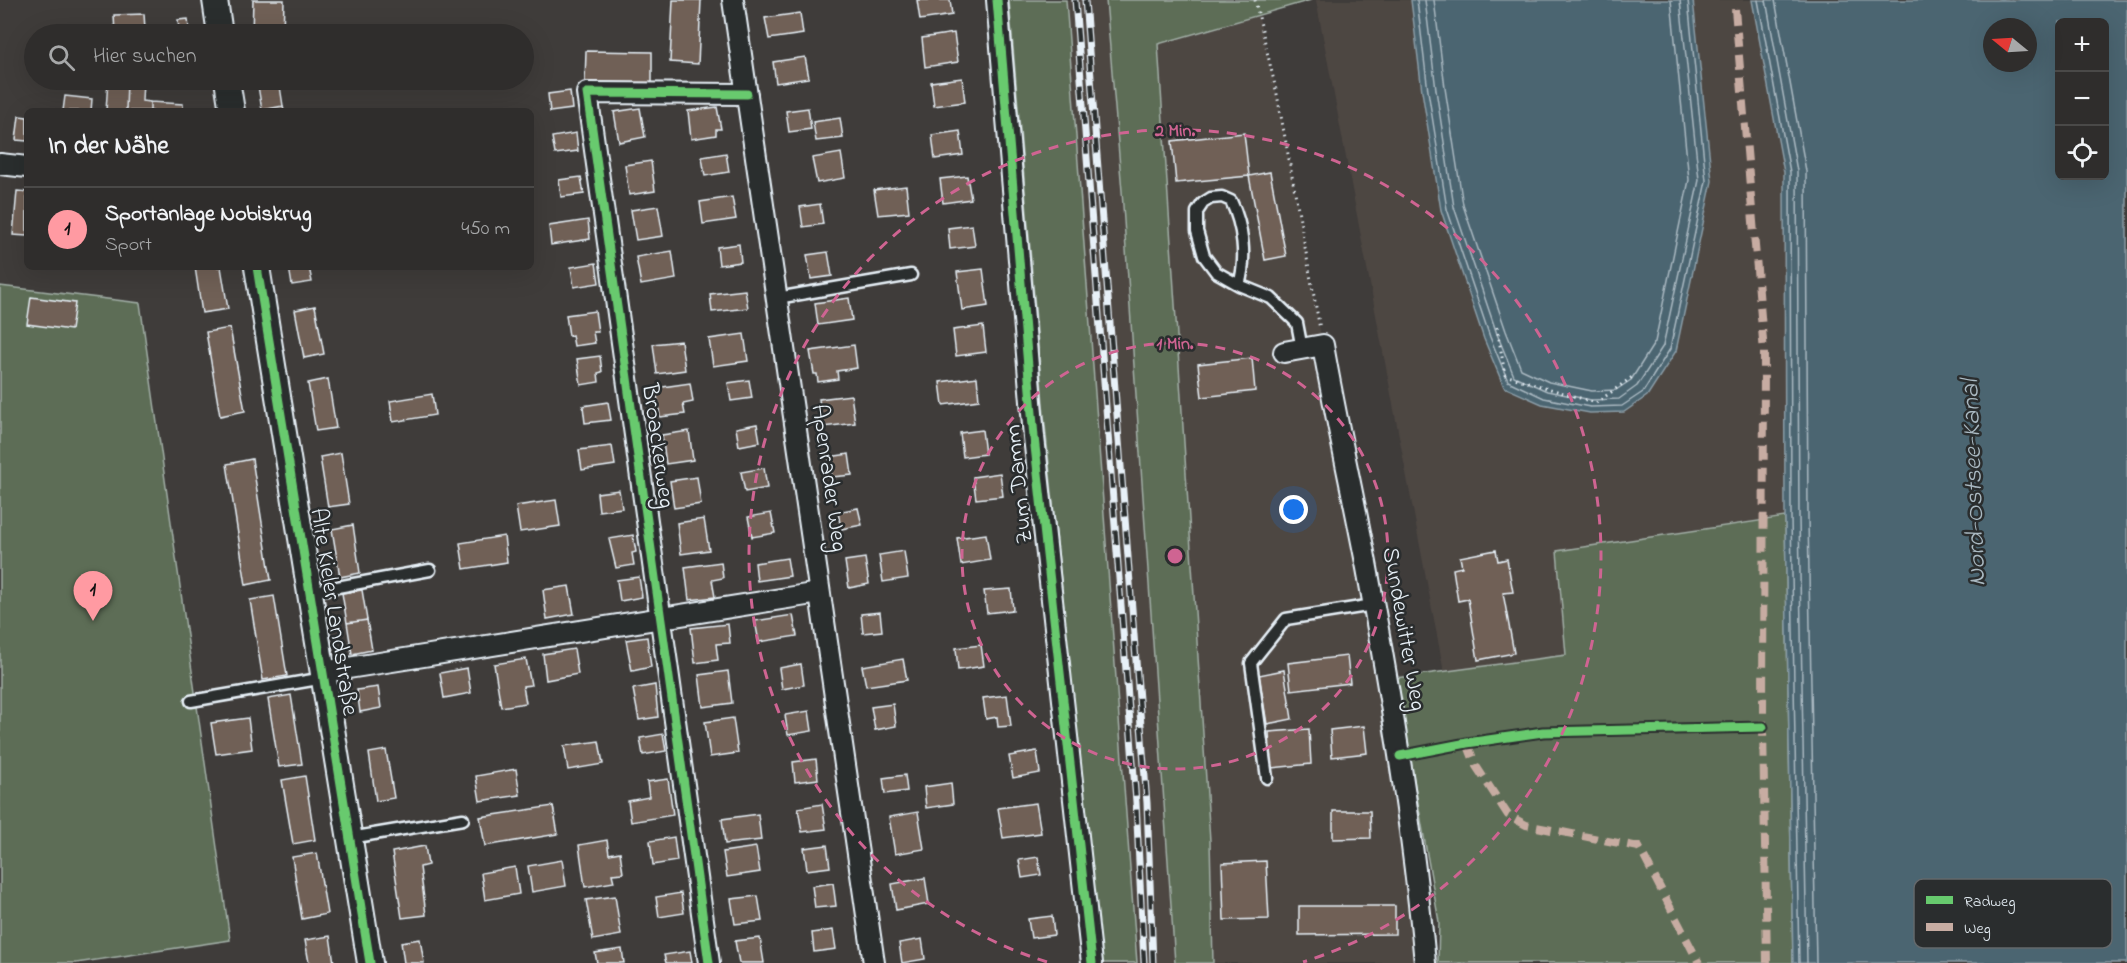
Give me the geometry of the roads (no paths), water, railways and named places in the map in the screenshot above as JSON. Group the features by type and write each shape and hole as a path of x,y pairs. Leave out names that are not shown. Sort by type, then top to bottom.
{"street":[{"path":"214,0 218,24"},
{"name":"Apenrader Weg","path":"733,0 874,963"},
{"name":"Zum Damm","path":"997,0 1034,437 1092,963"},
{"path":"229,90 232,108"},
{"name":"Broackerweg","path":"709,963 587,93 747,94"},
{"path":"0,164 24,167"},
{"name":"Alte Kieler Landstraße","path":"257,270 370,963"},
{"name":"Sundewitter Weg","path":"1293,350 1323,345 1400,756 1419,896 1425,963"},
{"path":"324,675 819,593"}],"lane":[{"path":"1239,285 1244,268 1242,239 1235,209 1231,201 1222,197 1211,198 1203,203 1197,212 1197,231 1204,256 1216,272 1239,285 1271,298 1297,323 1293,350"},
{"path":"777,298 911,275"},
{"path":"310,592 430,570"},
{"path":"1267,778 1251,663 1286,619 1373,605"},
{"path":"191,701 324,675"},
{"path":"350,838 463,819"}],"water":[{"path":"1411,0 1693,0 1712,181 1676,351 1647,396 1624,412 1590,413 1542,404 1504,387 1484,339 1441,210 1422,91"},
{"name":"Nord-Ostsee-Kanal","path":"1752,0 2127,0 2127,963 1793,963 1785,517 1784,172"}],"railway":[{"path":"1075,0 1136,802 1144,963"},
{"path":"1085,0 1147,803 1153,963"}],"place":[{"name":"Sportanlage Nobiskrug","path":"93,621"}]}
